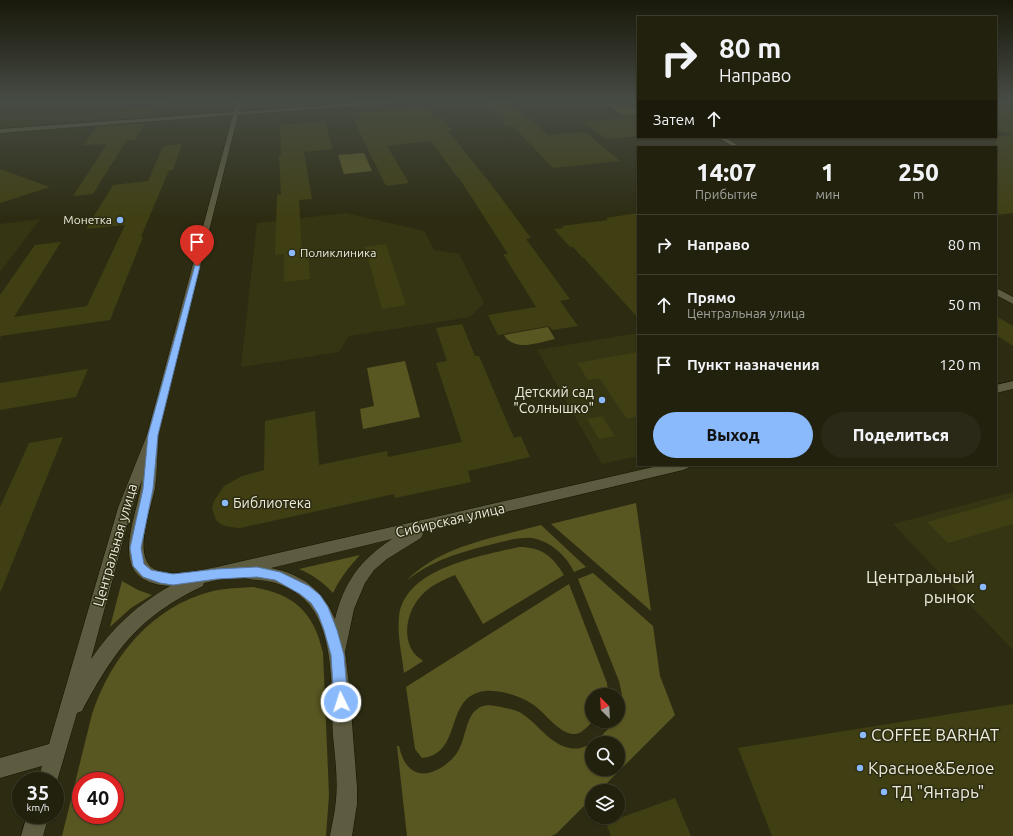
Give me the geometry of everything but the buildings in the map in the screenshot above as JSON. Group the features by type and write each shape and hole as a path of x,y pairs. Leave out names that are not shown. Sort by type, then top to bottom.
{"street":[{"name":"Центральная улица","path":"50,772 125,508 153,435 229,140"},
{"path":"725,140 736,146"},
{"path":"997,292 1013,301"},
{"path":"997,389 1013,385"},
{"path":"153,435 148,489 136,548 139,566 147,574 173,580 217,574 257,572 276,575 290,581 305,590 315,599 323,611 338,655"},
{"name":"Сибирская улица","path":"217,574 441,523 679,466"},
{"path":"341,836 347,794 338,655 345,608 352,588 360,576 385,550 441,523"},
{"path":"65,722 96,666 125,630 143,614 180,589 217,574"},
{"path":"0,768 56,752"},
{"path":"32,836 35,824"}],"shaded area":[{"path":"364,153 372,171 344,174 338,155"},
{"path":"346,213 424,231 434,250 459,254 484,303 470,317 349,336 339,352 241,367 257,223"},
{"path":"40,219 22,243 0,272 0,224"},
{"path":"548,327 555,339 535,344 514,344 504,335"},
{"name":"Детский сад \"Солнышко\"","path":"637,333 637,456 602,464 537,350"},
{"path":"405,361 420,417 363,429 360,409 374,406 367,368"},
{"name":"Центральный рынок","path":"1013,492 1013,650 893,524"},
{"path":"636,503 651,611 551,524"},
{"path":"541,525 586,567 574,572 567,560 557,550 545,542 532,538 522,538 481,547 447,558 426,567 406,581 435,559 452,551 469,544"},
{"path":"519,547 527,547 546,554 564,575 483,624 455,575 436,584 420,597 408,620 407,629 410,645 414,653 423,661 404,673 399,638 399,617 404,600 415,587 429,576 447,567 466,560"},
{"path":"360,555 345,573 333,593 318,579 299,569"},
{"path":"593,573 653,626 660,676 675,715 625,765 625,736 601,736 609,728 625,728 625,688 620,688 578,579"},
{"path":"122,581 138,590 152,595 131,608 110,627"},
{"path":"569,584 607,683 607,688 585,688 586,728 576,734 561,729 540,710 524,699 514,695 502,692 485,691 472,695 463,703 444,747 435,754 422,758 415,749 406,687"},
{"path":"253,587 280,594 300,607 314,626 323,653 329,795 326,836 62,836 72,795 72,824 124,824 124,772 78,772 92,714 110,673 137,637 153,621 191,598 213,591"},
{"path":"488,705 519,712 528,718 551,739 570,748 585,746 585,776 614,776 606,784 585,784 585,805 556,834 551,836 407,836 397,746 399,746 402,757 407,765 413,770 420,773 435,771 452,759 457,752 461,745 468,722 476,710"}],"place":[{"name":"Монетка","path":"120,220"},
{"name":"Поликлиника","path":"292,253"},
{"name":"Детский сад \"Солнышко\"","path":"602,400"},
{"name":"Библиотека","path":"225,503"},
{"name":"Центральный рынок","path":"983,587"},
{"name":"COFFEE BARHAT","path":"863,735"},
{"name":"Красное&Белое","path":"860,768"},
{"name":"ТД \"Янтарь\"","path":"884,792"}],"route":[{"path":"197,266 153,435 148,489 138,535 136,557 139,566 147,574 160,578 173,580 217,574 257,572 276,575 305,590 315,599 323,611 330,630 338,655 341,702"}]}
